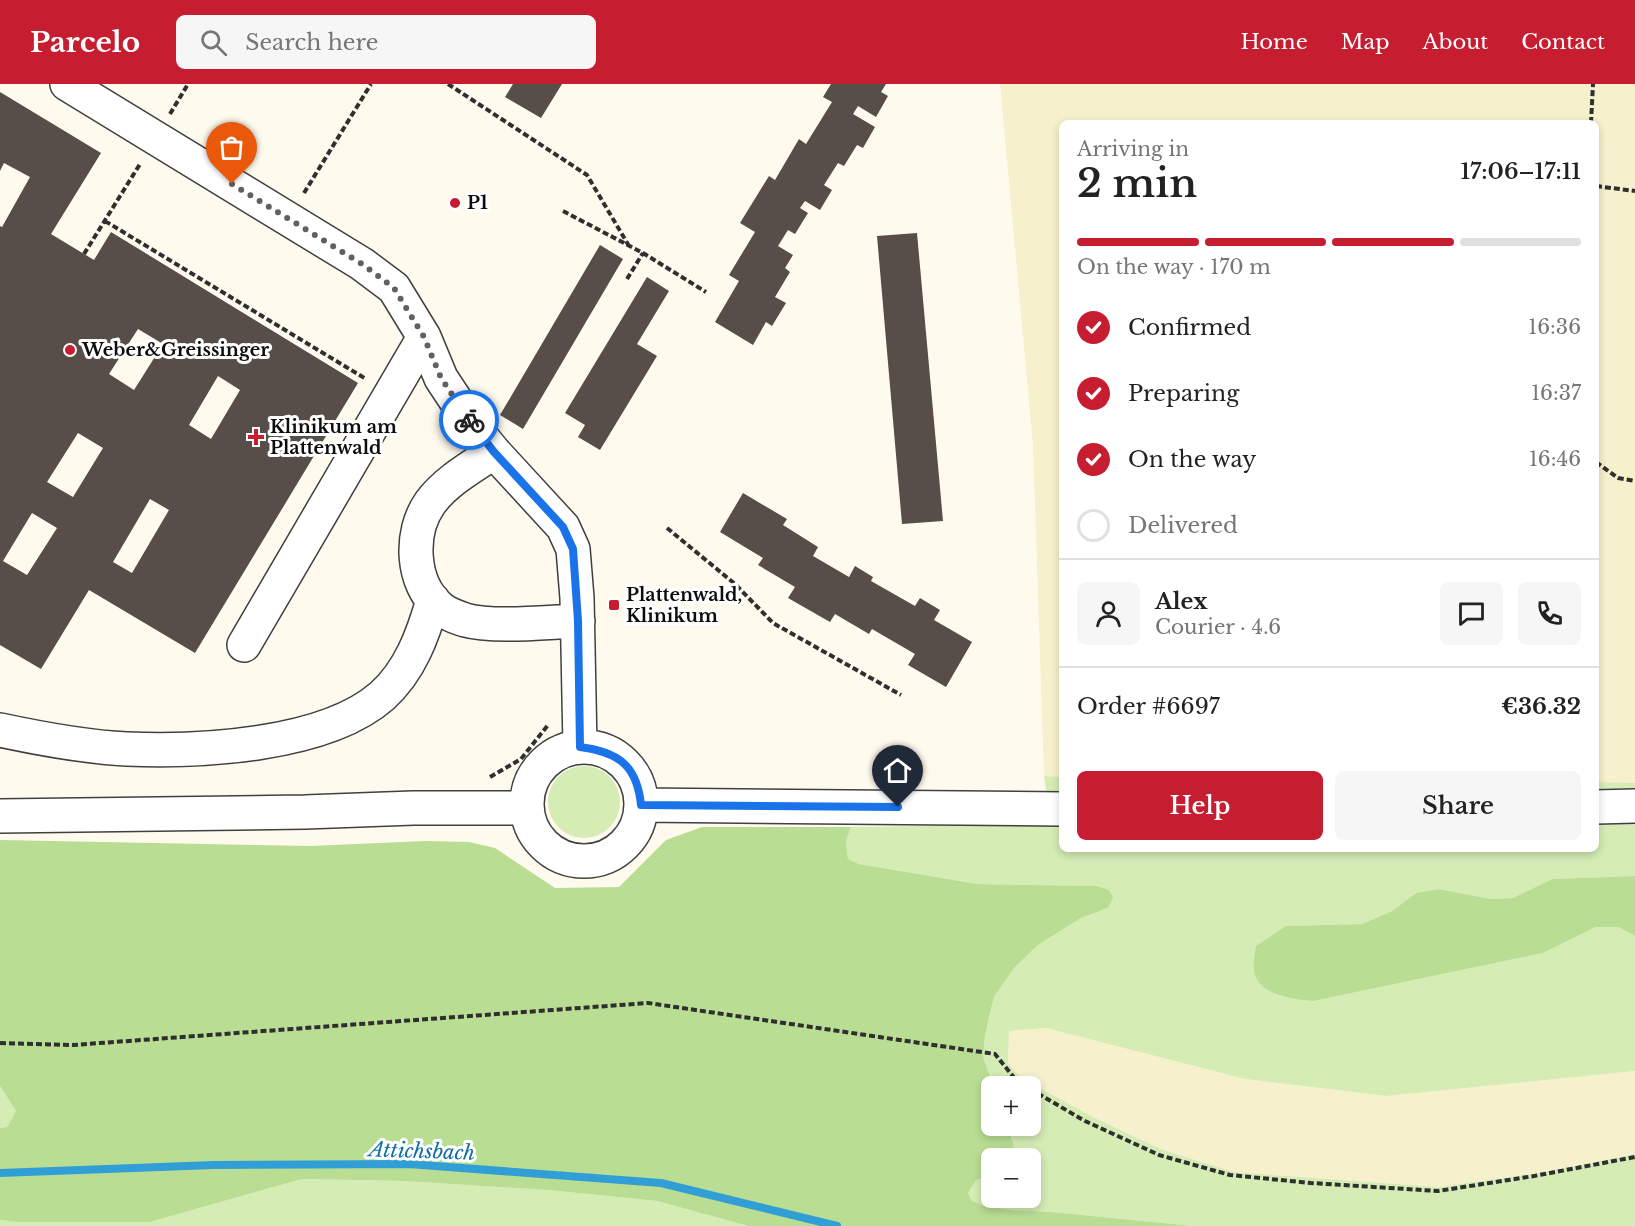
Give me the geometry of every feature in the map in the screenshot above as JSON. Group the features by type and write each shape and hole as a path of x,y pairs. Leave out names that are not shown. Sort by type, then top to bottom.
{"street":[{"path":"67,84 352,258 394,288 424,337 441,378 472,425 563,527 573,549 578,621 580,747"},
{"path":"244,645 424,337"},
{"path":"494,452 439,492 422,518 416,547 421,578 433,600 446,612 479,623 578,621"},
{"path":"0,730 56,741 125,749 183,749 245,744 285,738 312,730 339,721 382,696 411,659 423,632 433,600"},
{"path":"580,747 603,750 621,760 633,776 641,805 636,826 626,842 603,857 586,861 562,856 543,844 535,834 527,808 529,788 542,764 567,749 580,747"},
{"path":"641,805 1059,809"},
{"path":"1599,807 1635,806"},
{"path":"0,816 527,808"}],"path":[{"path":"84,254 188,84"},
{"path":"300,200 371,84"},
{"path":"448,84 586,175 629,246"},
{"path":"1591,120 1593,84"},
{"path":"1599,186 1635,192"},
{"path":"563,212 643,253 706,292"},
{"path":"105,221 371,382"},
{"path":"627,279 643,253"},
{"path":"1599,464 1618,478 1635,481"},
{"path":"667,528 735,584 773,623 901,695"},
{"path":"488,778 521,759 547,729 554,705 580,704"},
{"path":"0,1043 73,1045 648,1003 995,1054 1013,1076"},
{"path":"1041,1095 1085,1121 1159,1155 1230,1175 1438,1191 1635,1157"}],"shaded area":[{"path":"1000,84 1635,84 1635,783 1599,782 1599,120 1059,120 1059,777 1044,776 1033,445"},
{"path":"1046,1028 1245,1079 1386,1096 1635,1071 1635,1154 1539,1173 1438,1187 1234,1172 1163,1150 1093,1117 1041,1089 1041,1076 1019,1076 1008,1063 1009,1031"}],"green space":[{"path":"584,766 604,772 614,782 620,802 614,822 604,832 584,838 564,832 554,822 548,802 554,782 564,772"},
{"path":"1044,776 1059,777 1059,852 1599,852 1599,782 1635,783 1635,876 1552,879 1514,898 1491,899 1439,889 1416,893 1392,911 1362,924 1286,926 1314,1001 1543,953 1596,927 1618,927 1635,936 1635,1071 1386,1096 1245,1079 1046,1028 1009,1031 1008,1063 1019,1076 990,1076 983,1057 985,1035 994,997 1014,968 1038,945 1081,918 1108,908 1097,886 977,884 859,864 848,859 846,841 851,827 1051,824"},
{"path":"702,827 851,827 846,841 848,859 859,864 977,884 1097,886 1109,890 1113,897 1108,908 1081,918 1038,945 1014,968 994,997 985,1035 983,1057 990,1076 981,1076 981,1136 1011,1136 1014,1146 1013,1148 981,1148 981,1178 976,1180 968,1193 972,1201 981,1205 981,1208 1052,1212 1193,1226 748,1226 657,1201 548,1190 404,1181 302,1179 150,1222 0,1220 0,1128 7,1127 16,1111 0,1086 0,840 310,846 425,841 469,842 495,848 555,888 619,887 666,840"},
{"path":"1635,876 1635,936 1618,927 1596,927 1543,953 1314,1001 1278,995 1269,991 1257,979 1254,970 1256,946 1286,926 1362,924 1392,911 1416,893 1439,889 1491,899 1513,898 1552,879"},
{"path":"0,1086 16,1111 7,1127 0,1128"},
{"path":"1041,1089 1093,1117 1163,1150 1234,1172 1438,1187 1539,1173 1635,1154 1635,1226 1193,1226 1009,1210 998,1208 1041,1208 1041,1148 1013,1148 1011,1136 1041,1136"},
{"path":"981,1178 981,1205 972,1201 968,1193 976,1180"},
{"path":"302,1179 404,1181 548,1190 657,1201 748,1226 0,1226 0,1220 150,1222"}],"building":[{"path":"513,84 562,84 541,118 505,97"},
{"path":"831,84 886,84 881,92 888,96 876,117 858,106 853,114 875,127 863,148 857,145 844,166 838,163 824,185 832,190 820,210 805,201 800,208 808,213 795,234 788,230 778,246 793,255 785,268 790,272 775,297 786,303 772,326 766,322 753,345 715,322 739,281 729,275 755,232 740,223 769,176 775,180 799,139 806,144 832,102 823,97"},
{"path":"0,92 101,153 51,234 94,260 111,232 358,383 195,653 89,590 41,669 0,645 0,226 2,227 30,177 4,163 0,171","holes":["138,329 163,344 134,390 109,374","218,376 240,390 211,439 189,425","78,433 103,448 73,497 47,482","150,499 169,510 132,573 113,562","32,513 57,528 27,575 3,561"]},
{"path":"917,233 943,521 902,524 877,236"},
{"path":"600,245 623,259 523,429 500,415"},
{"path":"647,277 669,291 637,344 657,356 600,450 578,437 585,425 565,413"},
{"path":"743,493 787,519 783,525 818,547 813,556 849,577 855,566 873,577 871,581 915,606 920,598 940,610 934,620 972,642 946,687 908,665 915,654 872,629 869,634 835,614 830,622 788,598 795,587 758,565 763,558 720,532"}],"waterway":[{"name":"Attichsbach","path":"0,1173 214,1165 409,1164 661,1183 837,1226"}],"way so far":[{"path":"232,184 362,264 394,288 424,337 441,378 469,420"}],"place":[{"name":"P1","path":"455,203"},
{"name":"Weber&Greissinger","path":"70,350"},
{"name":"Klinikum am Plattenwald","path":"256,437"},
{"name":"Plattenwald, Klinikum","path":"614,605"}],"route":[{"path":"469,420 494,452 563,527 573,549 578,598 580,747 603,750 621,760 633,776 641,805 898,807"}]}
